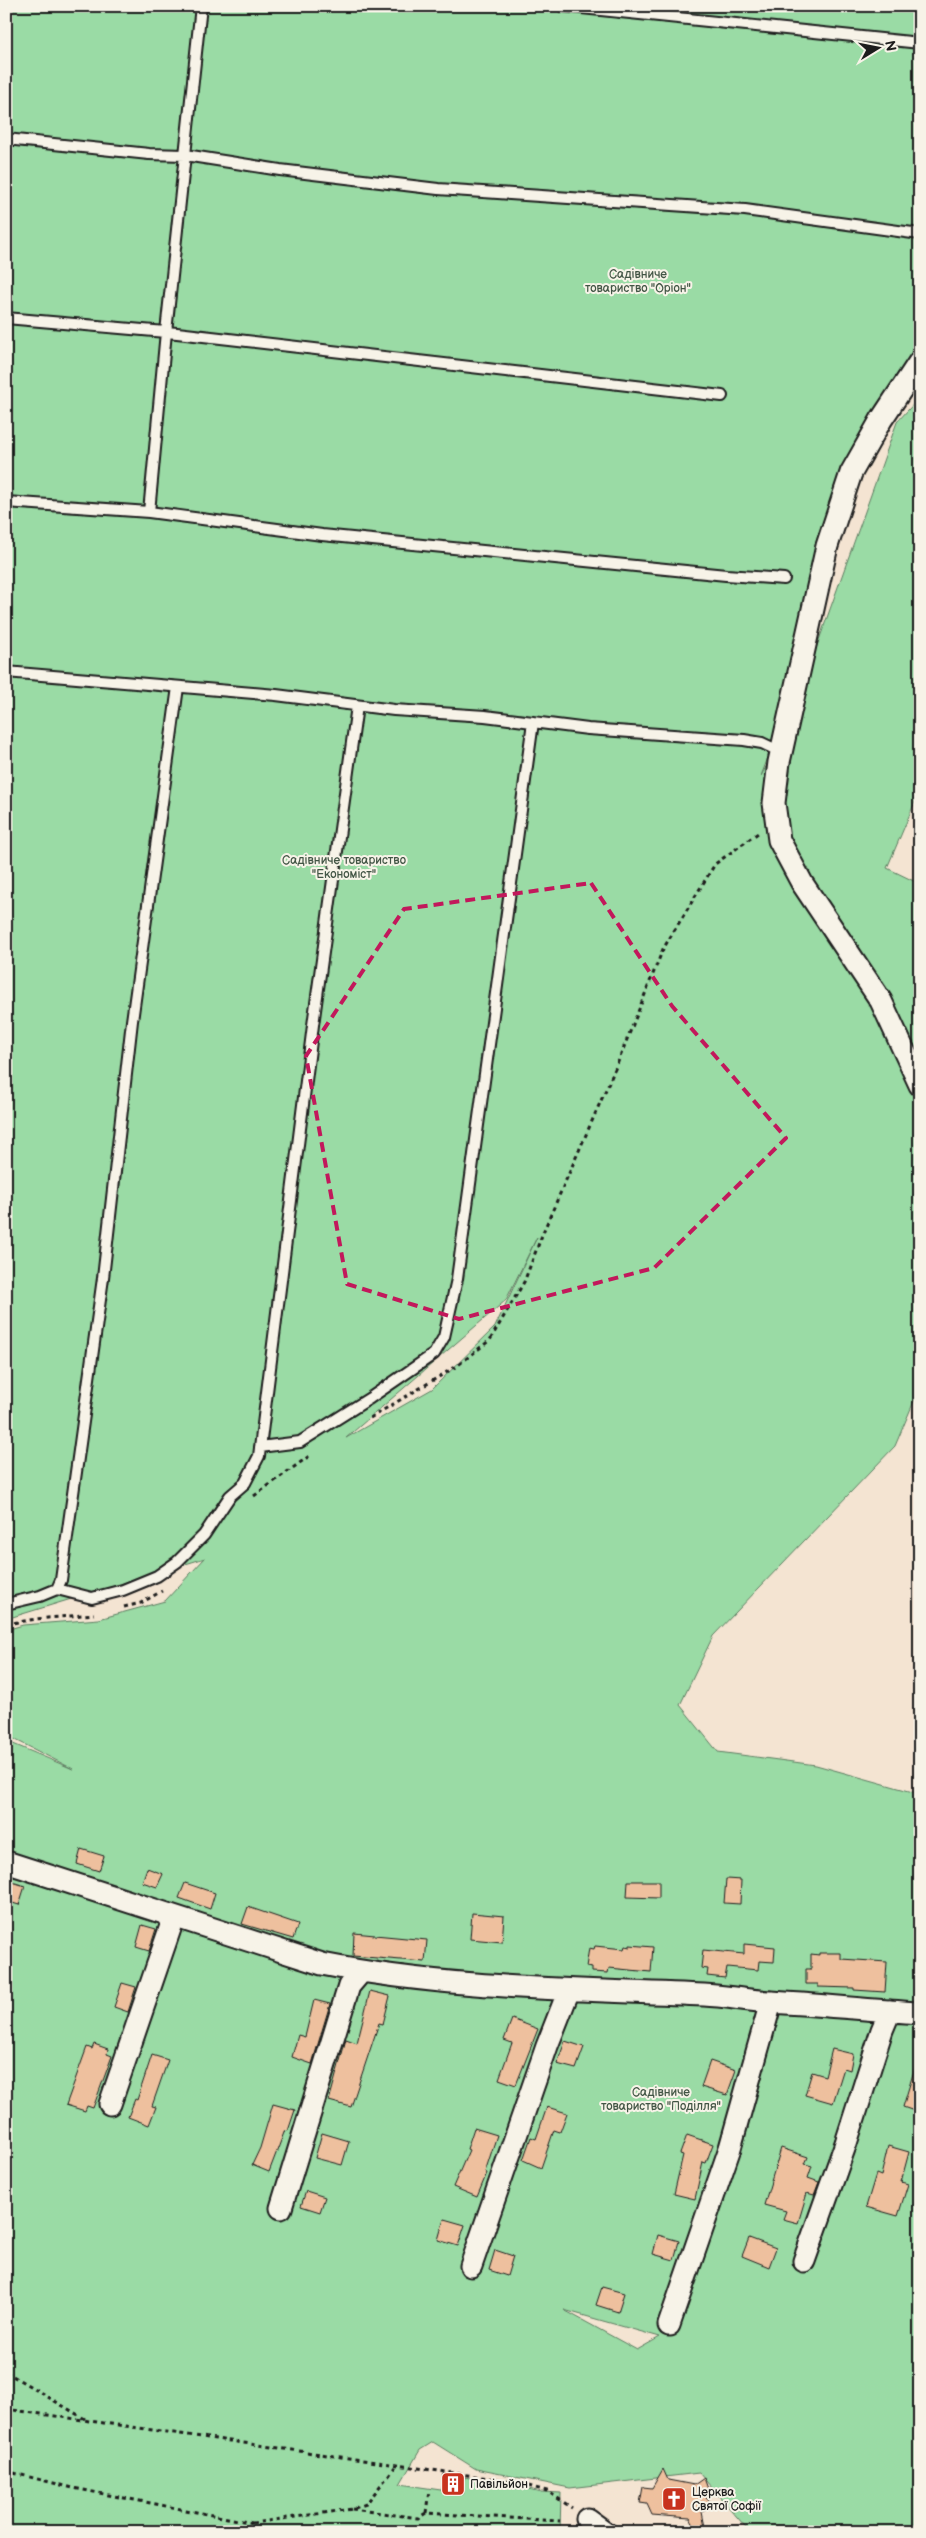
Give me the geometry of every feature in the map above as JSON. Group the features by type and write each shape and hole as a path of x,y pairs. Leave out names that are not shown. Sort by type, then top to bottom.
{"street":[{"path":"920,361 881,420 851,473 827,546 781,752 774,803 779,840 802,883 881,1001 920,1085"},
{"path":"6,1862 322,1964 361,1972 496,1986 708,1995 771,2002 819,2004 920,2013"},
{"path":"110,2104 174,1917"},
{"path":"281,2208 349,1986 361,1972"},
{"path":"471,2266 569,1990"},
{"path":"669,2325 730,2148 771,2002"},
{"path":"804,2261 846,2144 882,2030 890,2011"},
{"path":"587,2519 605,2532"}],"lane":[{"path":"149,512 201,6"},
{"path":"562,6 920,43"},
{"path":"6,138 149,154 185,155 280,170 438,189 745,210 920,234"},
{"path":"6,318 166,332 722,396"},
{"path":"6,502 149,512 322,535 726,575 784,579"},
{"path":"6,672 276,695 357,706 534,722 588,729 744,740 762,743 781,752"},
{"path":"57,1589 61,1580 67,1547 103,1278 132,1021 178,687"},
{"path":"6,1604 40,1596 57,1589 92,1598 123,1590 157,1576 177,1562 204,1536 230,1496 245,1483 259,1456 320,966 357,706"},
{"path":"260,1447 300,1442 370,1398 434,1354 444,1337 457,1279 534,722"}],"path":[{"path":"6,2372 88,2421"},
{"path":"6,2409 524,2484 547,2491 587,2519"},
{"path":"352,2510 366,2504 396,2466"},
{"path":"6,2471 73,2488 253,2523 352,2510 418,2518 426,2513 560,2521"},
{"path":"426,2513 429,2490"},
{"path":"252,2532 253,2523"}],"highlighted area":[{"path":"591,883 672,1006 786,1138 654,1268 459,1319 347,1284 306,1056 404,909"}],"green space":[{"path":"6,6 920,6 920,367 841,511 794,690 761,776 789,724 897,422 920,397 920,790 887,868 920,884 920,1387 895,1446 713,1636 680,1705 718,1752 816,1765 920,1794 920,2532 750,2532 699,2473 570,2488 476,2469 433,2442 420,2450 400,2484 461,2493 464,2477 541,2492 561,2493 560,2532 23,2532 6,2524 6,1741 73,1769 6,1735 6,1630 23,1625 99,1619 165,1601 205,1558 6,1619","holes":["537,1237 495,1327 432,1389 346,1438 506,1300","564,2310 660,2337 637,2350"]}],"building":[{"path":"81,1849 104,1856 99,1871 77,1864"},
{"path":"147,1868 163,1874 157,1887 142,1882"},
{"path":"726,1879 741,1880 740,1904 724,1903"},
{"path":"6,1880 25,1886 19,1905 6,1901"},
{"path":"628,1881 659,1881 659,1898 627,1897"},
{"path":"185,1883 215,1893 210,1909 179,1898"},
{"path":"248,1907 298,1924 293,1939 242,1924"},
{"path":"472,1913 504,1916 502,1942 470,1939"},
{"path":"142,1925 156,1929 149,1951 136,1947"},
{"path":"354,1933 427,1940 425,1962 353,1956"},
{"path":"744,1944 775,1947 774,1962 759,1961 758,1970 727,1967 725,1978 707,1976 708,1969 701,1968 703,1950 744,1954"},
{"path":"630,1945 653,1947 651,1972 609,1968 608,1973 592,1972 592,1968 586,1967 589,1948 594,1949 595,1946 624,1949 625,1946 630,1947"},
{"path":"819,1953 841,1953 841,1959 887,1962 885,1992 854,1990 854,1988 818,1987 818,1984 806,1984 806,1969 811,1969 811,1954 819,1955"},
{"path":"122,1983 136,1987 128,2012 114,2007"},
{"path":"370,1991 390,1996 383,2024 379,2023 351,2107 329,2101 346,2039 357,2043"},
{"path":"314,2000 330,2004 312,2064 292,2057 298,2035 305,2037"},
{"path":"512,2019 538,2029 516,2085 499,2079 512,2043 504,2040"},
{"path":"565,2041 584,2047 576,2069 557,2064"},
{"path":"94,2044 108,2049 107,2054 112,2056 93,2108 87,2106 85,2111 66,2105 87,2047 92,2049"},
{"path":"832,2049 853,2054 850,2070 844,2068 833,2103 805,2095 812,2072 825,2076"},
{"path":"152,2055 168,2060 152,2106 156,2107 149,2125 128,2117 135,2099 137,2100"},
{"path":"710,2061 736,2070 727,2095 701,2087"},
{"path":"916,2064 920,2065 920,2113 903,2107"},
{"path":"273,2104 295,2110 288,2131 285,2130 269,2172 252,2165 260,2148"},
{"path":"547,2107 567,2113 560,2132 554,2130 541,2168 523,2160 531,2137 536,2139"},
{"path":"474,2128 497,2135 485,2172 487,2173 477,2197 453,2187 469,2150 467,2149"},
{"path":"322,2133 349,2141 342,2165 315,2158"},
{"path":"687,2135 713,2144 706,2163 703,2162 695,2199 674,2194 683,2155 680,2154"},
{"path":"888,2146 909,2152 901,2182 908,2184 898,2216 866,2207 876,2174 881,2176"},
{"path":"781,2148 808,2157 805,2164 812,2166 808,2178 819,2182 814,2195 807,2193 798,2223 783,2219 786,2211 764,2205"},
{"path":"306,2191 325,2197 320,2212 301,2206"},
{"path":"444,2219 465,2225 458,2246 438,2240"},
{"path":"658,2235 679,2241 674,2260 653,2254"},
{"path":"749,2238 776,2248 769,2267 742,2256"},
{"path":"495,2250 513,2256 507,2276 489,2270"},
{"path":"602,2287 624,2293 618,2312 596,2305"},
{"name":"Церква Святої Софії","path":"663,2469 668,2480 694,2485 704,2478 708,2489 706,2497 714,2505 702,2512 706,2532 698,2532 690,2518 652,2515 647,2504 640,2503 643,2487 652,2488"},
{"name":"Павільйон","path":"444,2474 464,2477 462,2494 442,2490"}],"place":[{"name":"Павільйон","path":"453,2484"},
{"name":"Церква Святої Софії","path":"674,2499"}],"park label":[{"name":"Садівниче товариство \"Оріон\"","path":"638,281"},
{"name":"Садівниче товариство \"Економіст\"","path":"344,867"},
{"name":"Садівниче товариство \"Поділля\"","path":"661,2099"}]}
